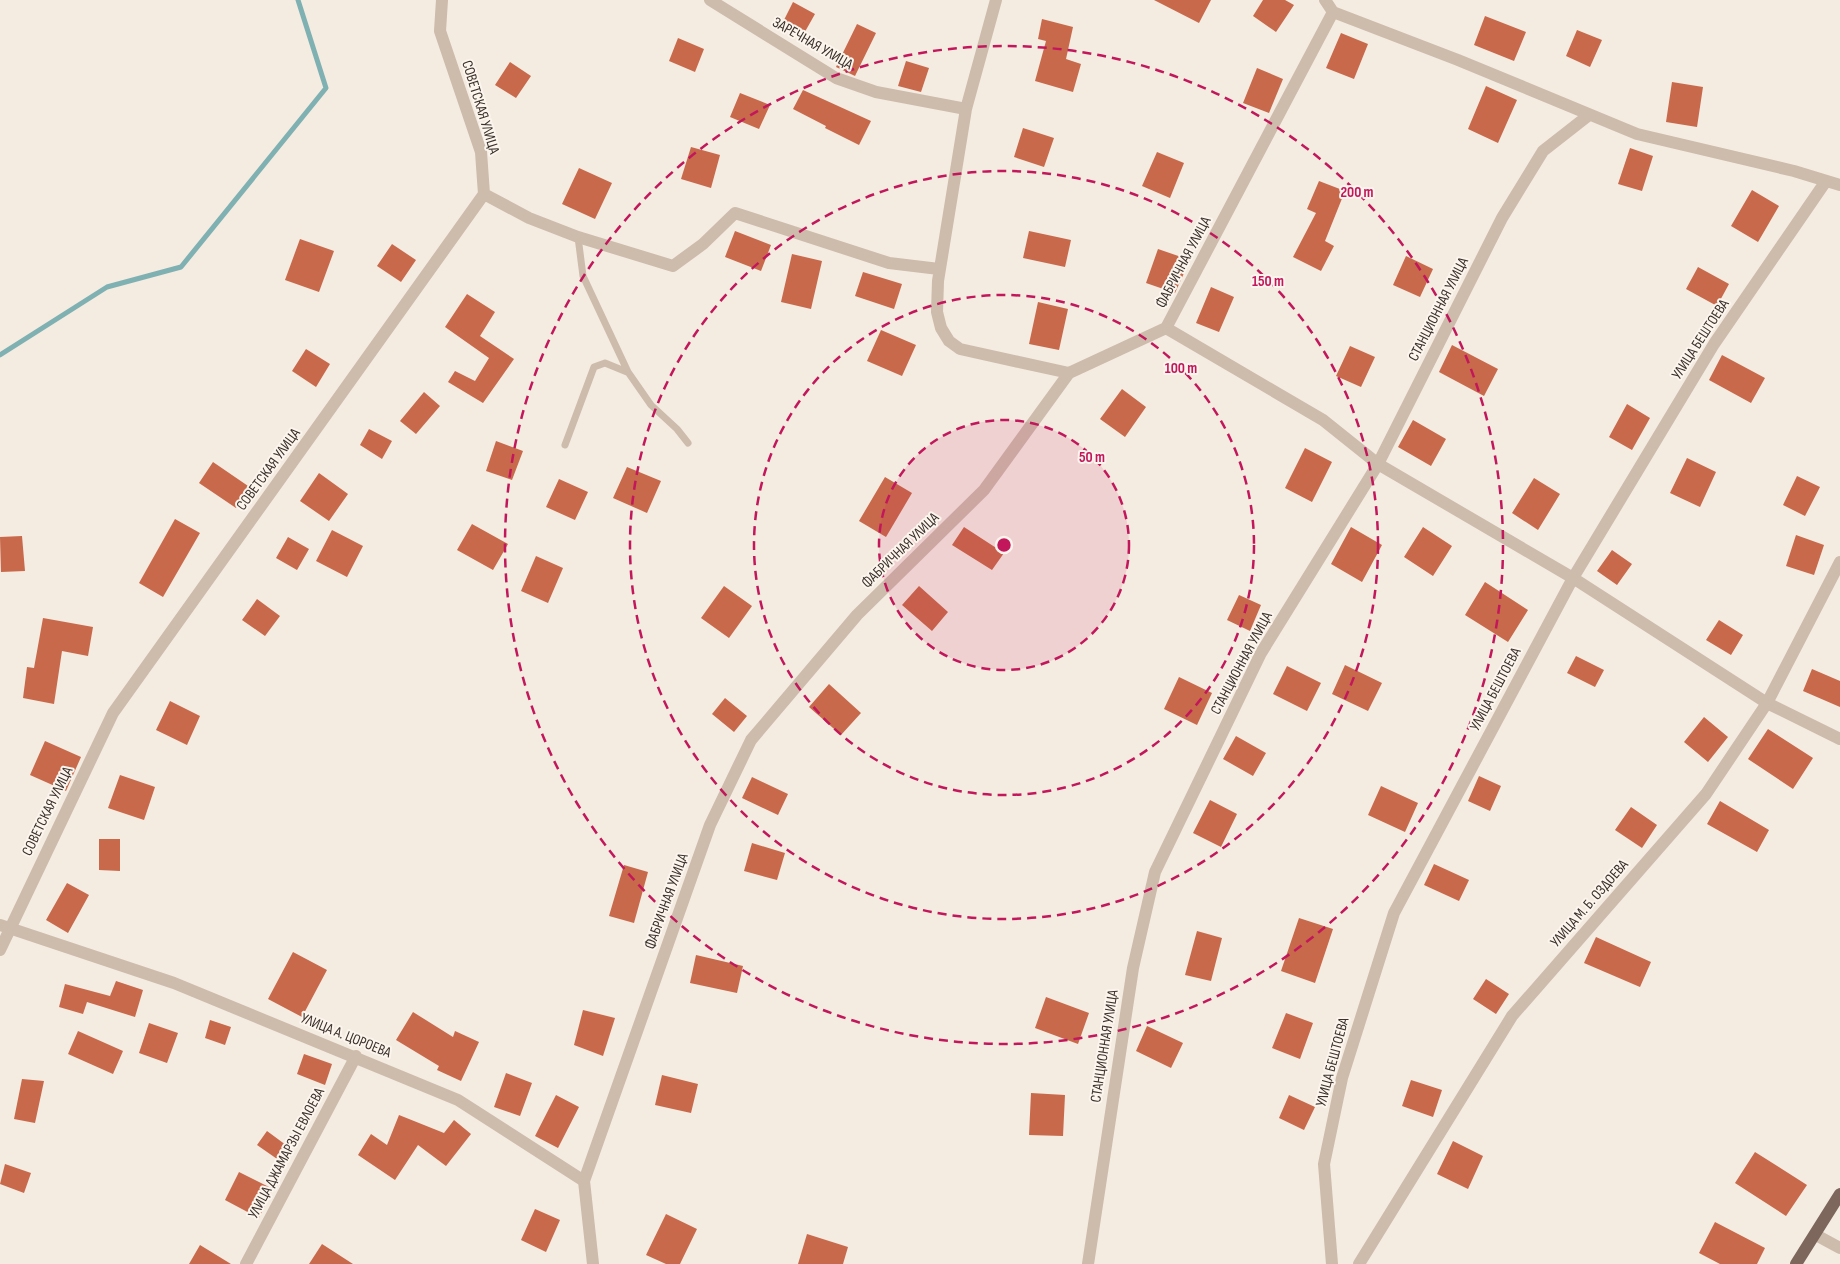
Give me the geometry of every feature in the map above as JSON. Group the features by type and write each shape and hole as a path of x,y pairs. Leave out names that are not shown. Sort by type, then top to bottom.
{"main road":[{"path":"1796,1264 1840,1194"}],"street":[{"name":"СОВЕТСКАЯ УЛИЦА","path":"0,950 5,926 113,714 484,194 482,152 440,31 442,0"},
{"name":"ЗАРЕЧНАЯ УЛИЦА","path":"710,0 836,78 876,92 966,109"},
{"path":"996,0 966,109 939,269 938,316 943,331 952,344 967,352 1069,373"},
{"path":"1325,0 1333,12 1458,60 1637,134 1794,171 1840,185"},
{"name":"ФАБРИЧНАЯ УЛИЦА","path":"584,1181 710,825 751,740 857,615 984,490 1069,373 1166,328 1333,12"},
{"name":"СТАНЦИОННАЯ УЛИЦА","path":"1088,1264 1133,968 1155,872 1261,653 1378,464 1502,218 1543,150 1589,115"},
{"name":"УЛИЦА БЕШТОЕВА","path":"1332,1264 1324,1164 1342,1078 1394,913 1573,578 1714,344 1826,181"},
{"path":"484,194 529,218 578,236 674,266 703,244 734,213 889,263 939,269"},
{"path":"1166,328 1322,420 1378,464 1573,578 1767,703 1840,739"},
{"name":"УЛИЦА М. Б. ОЗДОЕВА","path":"1359,1264 1512,1016 1706,794 1767,703 1840,562"},
{"name":"УЛИЦА А. ЦОРОЕВА","path":"5,926 174,983 356,1056 458,1100 584,1181"},
{"name":"УЛИЦА ДЖАМАРЗЫ ЕВЛОЕВА","path":"246,1264 356,1056"},
{"path":"584,1181 593,1264"},
{"path":"1816,1235 1840,1248"}],"lane":[{"path":"578,236 583,276 628,372 651,405 677,429 688,443"},
{"path":"564,445 594,367 606,363 628,372"}],"building":[{"path":"1154,0 1211,0 1199,23"},
{"path":"1263,0 1285,0 1294,5 1276,32 1253,16"},
{"path":"793,2 815,14 802,37 781,26"},
{"path":"1485,16 1526,32 1514,61 1474,45"},
{"path":"1042,19 1073,27 1066,59 1081,64 1073,92 1035,81 1046,41 1038,39"},
{"path":"857,24 876,33 855,76 836,67"},
{"path":"1577,30 1602,40 1590,67 1566,56"},
{"path":"1341,33 1368,44 1354,79 1326,68"},
{"path":"678,38 704,49 695,72 669,61"},
{"path":"906,61 929,68 921,92 898,86"},
{"path":"510,62 531,76 516,98 495,85"},
{"path":"1257,68 1283,79 1269,113 1243,103"},
{"path":"1672,82 1703,87 1697,127 1666,122"},
{"path":"1486,86 1517,100 1498,143 1468,129"},
{"path":"803,90 871,121 859,145 793,109"},
{"path":"740,93 770,105 759,129 730,117"},
{"path":"1023,128 1054,138 1044,167 1014,157"},
{"path":"691,147 720,155 711,188 681,179"},
{"path":"1630,148 1653,156 1642,191 1618,184"},
{"path":"1157,152 1184,163 1170,198 1142,186"},
{"path":"579,168 612,183 595,219 562,204"},
{"path":"1319,181 1345,191 1325,241 1334,246 1321,271 1293,257 1316,213 1307,209"},
{"path":"1752,190 1779,206 1758,242 1731,226"},
{"path":"735,231 771,245 761,271 725,257"},
{"path":"1029,231 1071,240 1065,267 1023,258"},
{"path":"300,239 334,251 319,292 285,280"},
{"path":"392,244 416,260 401,282 377,266"},
{"path":"1158,249 1190,260 1175,293 1146,283"},
{"path":"792,254 822,261 811,309 781,302"},
{"path":"1406,256 1433,269 1420,297 1393,285"},
{"path":"1698,267 1729,284 1717,306 1686,289"},
{"path":"863,272 902,284 894,309 855,296"},
{"path":"1211,287 1234,297 1219,332 1196,323"},
{"path":"467,294 495,312 480,336 514,359 483,403 448,382 455,371 475,381 489,358 445,327"},
{"path":"1038,302 1068,309 1059,350 1029,344"},
{"path":"881,330 916,345 902,376 867,361"},
{"path":"1452,345 1498,369 1484,396 1439,372"},
{"path":"1350,346 1375,357 1361,387 1336,376"},
{"path":"306,349 330,364 316,387 292,371"},
{"path":"1722,355 1765,378 1751,403 1709,380"},
{"path":"1122,389 1146,407 1125,437 1100,419"},
{"path":"424,392 440,406 416,434 400,421"},
{"path":"1627,404 1650,418 1632,450 1609,437"},
{"path":"1413,420 1446,439 1431,466 1398,447"},
{"path":"369,429 392,441 382,459 360,445"},
{"path":"496,441 523,451 512,480 486,471"},
{"path":"1305,448 1332,462 1312,502 1285,488"},
{"path":"1687,458 1716,472 1700,507 1670,493"},
{"path":"213,462 251,488 236,508 199,483"},
{"path":"627,467 661,481 647,513 613,498"},
{"path":"319,473 348,494 329,521 300,501"},
{"path":"1797,476 1820,487 1805,516 1783,505"},
{"path":"885,477 912,493 886,537 859,521"},
{"path":"1534,478 1560,494 1538,530 1512,513"},
{"path":"559,479 588,492 575,520 546,507"},
{"path":"175,519 200,533 163,597 139,583"},
{"path":"472,524 508,544 493,570 457,550"},
{"path":"964,527 1004,553 992,570 952,545"},
{"path":"1351,527 1382,545 1362,582 1331,564"},
{"path":"1423,527 1452,546 1433,576 1404,557"},
{"path":"332,530 363,546 347,577 316,561"},
{"path":"1796,535 1824,545 1814,575 1786,566"},
{"path":"22,536 25,571 1,572 0,537"},
{"path":"288,537 309,549 297,570 276,558"},
{"path":"1612,550 1632,564 1617,585 1597,571"},
{"path":"536,556 563,568 548,603 521,591"},
{"path":"1485,582 1528,610 1508,642 1465,615"},
{"path":"724,586 752,606 729,638 701,618"},
{"path":"919,586 948,612 932,631 902,605"},
{"path":"1239,595 1261,605 1250,631 1227,620"},
{"path":"257,599 280,616 265,636 242,620"},
{"path":"43,618 93,627 88,656 62,651 54,704 23,698 27,667 34,668"},
{"path":"1719,620 1743,635 1731,655 1706,640"},
{"path":"1576,656 1604,670 1595,687 1567,673"},
{"path":"1345,665 1382,683 1368,711 1332,694"},
{"path":"1287,666 1321,683 1307,711 1273,694"},
{"path":"1812,669 1840,681 1840,707 1803,691"},
{"path":"1179,677 1212,693 1197,725 1164,709"},
{"path":"829,684 861,713 841,735 809,707"},
{"path":"725,698 747,716 734,732 712,714"},
{"path":"170,701 200,716 187,745 156,730"},
{"path":"1704,717 1728,737 1708,762 1684,742"},
{"path":"1768,729 1813,758 1793,789 1748,759"},
{"path":"1236,736 1266,753 1253,776 1223,759"},
{"path":"45,741 81,757 66,791 30,775"},
{"path":"120,775 155,787 144,820 108,808"},
{"path":"1479,776 1501,786 1490,811 1468,801"},
{"path":"752,777 788,794 778,815 742,798"},
{"path":"1381,786 1418,803 1405,832 1368,815"},
{"path":"1210,800 1237,814 1221,847 1193,833"},
{"path":"1720,801 1769,830 1757,852 1707,824"},
{"path":"1631,807 1657,825 1642,848 1615,830"},
{"path":"99,839 120,839 120,871 99,870"},
{"path":"752,843 785,853 777,880 744,871"},
{"path":"1434,864 1469,880 1459,901 1424,885"},
{"path":"624,865 648,872 634,923 609,916"},
{"path":"67,883 89,895 68,933 46,920"},
{"path":"1299,918 1333,929 1315,983 1281,971"},
{"path":"1197,931 1222,938 1211,981 1185,975"},
{"path":"1596,937 1651,962 1640,987 1584,963"},
{"path":"293,952 327,970 302,1017 268,999"},
{"path":"696,955 743,966 737,993 690,983"},
{"path":"1486,979 1509,994 1496,1014 1473,999"},
{"path":"116,981 143,990 135,1017 87,1002 83,1014 59,1007 65,984 110,996"},
{"path":"1046,997 1089,1013 1078,1044 1035,1028"},
{"path":"583,1010 615,1018 603,1056 574,1045"},
{"path":"413,1012 453,1037 455,1031 479,1042 461,1081 437,1070 439,1066 396,1040"},
{"path":"1286,1013 1313,1023 1300,1059 1272,1048"},
{"path":"210,1020 231,1027 225,1045 205,1038"},
{"path":"149,1023 178,1033 167,1063 139,1053"},
{"path":"1147,1026 1183,1043 1171,1068 1136,1051"},
{"path":"78,1031 123,1051 113,1074 68,1054"},
{"path":"304,1054 332,1064 325,1085 297,1074"},
{"path":"506,1073 532,1083 520,1116 494,1107"},
{"path":"662,1075 698,1084 691,1113 655,1105"},
{"path":"22,1079 44,1081 35,1123 14,1119"},
{"path":"1411,1080 1442,1090 1433,1117 1402,1106"},
{"path":"1031,1093 1065,1095 1063,1136 1029,1135"},
{"path":"556,1095 579,1107 558,1148 535,1136"},
{"path":"1289,1095 1315,1107 1304,1130 1279,1118"},
{"path":"399,1115 444,1133 454,1120 471,1134 446,1166 418,1145 395,1180 358,1155 371,1134 387,1145"},
{"path":"267,1131 290,1148 280,1161 257,1145"},
{"path":"1453,1141 1483,1156 1468,1189 1437,1174"},
{"path":"1755,1152 1807,1185 1786,1216 1735,1183"},
{"path":"5,1164 31,1173 24,1193 0,1184"},
{"path":"239,1172 273,1189 259,1218 225,1200"},
{"path":"535,1209 560,1220 546,1252 521,1240"},
{"path":"666,1214 697,1229 680,1264 666,1264 646,1255"},
{"path":"1715,1222 1765,1248 1757,1264 1720,1264 1699,1253"},
{"path":"807,1234 848,1247 843,1264 798,1264"},
{"path":"322,1244 353,1264 309,1264"},
{"path":"200,1245 231,1264 189,1264"}],"waterway":[{"path":"0,355 107,287 181,267 326,88 298,0"}]}
